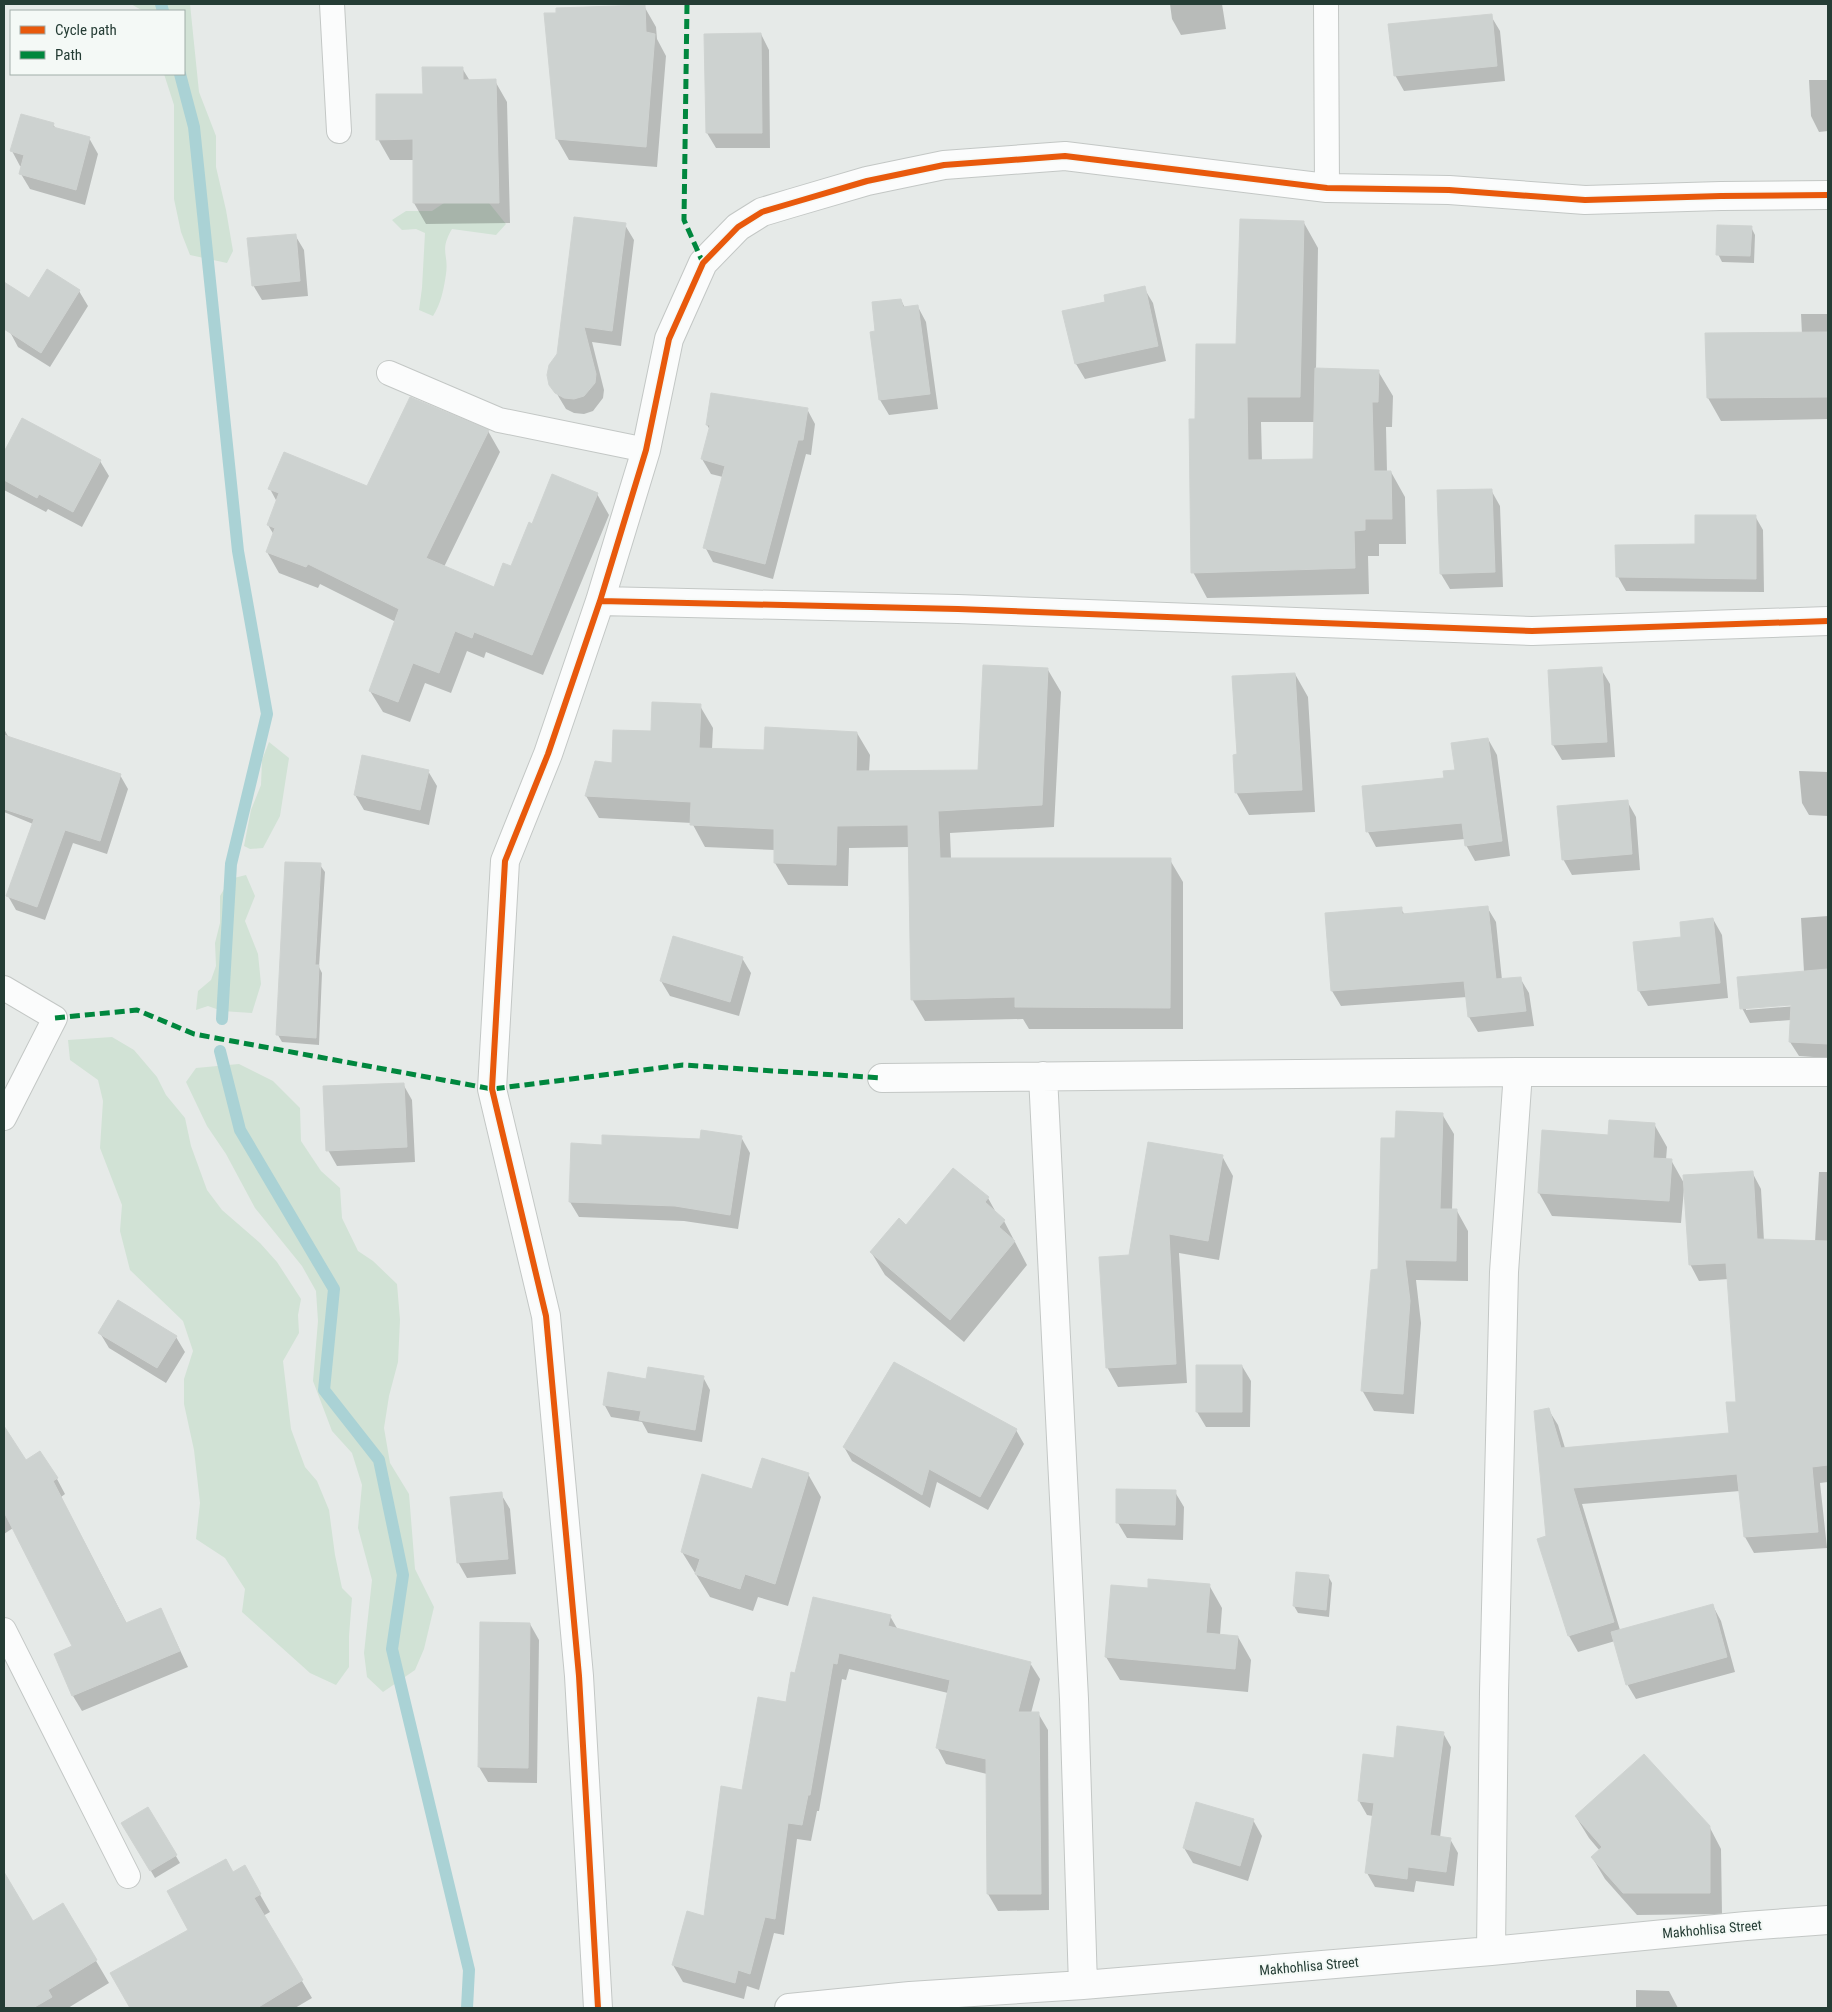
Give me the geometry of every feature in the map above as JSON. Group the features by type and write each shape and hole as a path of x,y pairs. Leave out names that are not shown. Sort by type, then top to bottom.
{"street":[{"path":"598,2008 579,1676 546,1316 492,1089 505,862 548,754 600,600 646,450 669,339 703,263 738,227 762,212 867,181 944,166 1065,156 1327,188 1449,190 1585,200 1828,195"},
{"path":"600,600 958,609 1532,631 1828,620"},
{"path":"1491,1951 1504,1272 1518,1072"},
{"path":"882,1078 1518,1072 1828,1072"},
{"path":"1043,1076 1074,1689 1083,1985"},
{"name":"Makhohlisa Street","path":"789,2008 910,1996 1083,1985 1491,1951 1746,1926 1828,1920"}],"lane":[{"path":"332,4 339,131"},
{"path":"1326,4 1327,188"},
{"path":"390,373 499,420 646,450"},
{"path":"4,988 55,1018 4,1118"},
{"path":"4,1630 128,1876"}],"green space":[{"path":"131,4 190,4 199,92 216,136 216,167 233,251 227,263 190,255 181,232 174,199 174,105 164,75 185,75 185,10 141,10"},
{"path":"444,203 489,203 506,224 496,235 452,229 445,248 447,267 443,290 433,316 419,310 425,233 416,229 402,230 392,220 406,211 432,211"},
{"path":"269,742 289,758 280,816 263,848 250,849 244,846 251,810 261,785 262,760"},
{"path":"246,875 255,896 245,921 258,954 261,984 252,1013 222,1011 208,1006 196,1010 198,991 211,980 216,966 215,943 220,923 220,896 230,879"},
{"path":"112,1037 134,1050 157,1077 166,1095 185,1118 191,1146 207,1190 222,1210 260,1243 277,1262 301,1299 298,1315 299,1333 283,1361 291,1429 305,1467 317,1481 329,1510 342,1588 352,1598 349,1667 336,1685 310,1673 242,1612 245,1589 225,1558 196,1539 200,1503 194,1450 184,1404 184,1379 193,1351 183,1321 130,1270 120,1231 122,1205 100,1148 103,1101 98,1080 70,1060 68,1040"},
{"path":"239,1064 273,1081 300,1108 301,1141 321,1171 340,1188 342,1218 358,1251 373,1261 397,1284 400,1320 398,1362 389,1396 384,1428 390,1463 409,1494 415,1569 434,1607 424,1649 415,1670 383,1692 367,1677 364,1653 372,1580 358,1528 362,1485 352,1453 332,1431 313,1381 318,1321 316,1291 302,1266 255,1208 226,1154 207,1126 186,1082 196,1068"}],"building":[{"path":"645,5 646,32 655,34 646,147 556,139 544,13 556,13 556,8"},
{"path":"1492,14 1497,66 1394,76 1388,24"},
{"path":"761,33 762,133 706,133 704,34"},
{"path":"422,67 463,67 463,80 496,79 499,203 413,203 413,139 376,140 376,94 423,94"},
{"path":"21,114 54,123 53,127 90,137 76,190 19,174 24,155 10,151"},
{"path":"574,217 626,223 612,331 584,327 596,374 595,383 584,396 574,399 564,398 555,393 549,385 547,375 549,365 557,354"},
{"path":"1240,219 1304,221 1300,397 1247,397 1248,460 1313,459 1315,368 1379,370 1378,402 1372,402 1374,471 1391,471 1392,519 1365,519 1365,530 1354,531 1355,568 1191,573 1189,419 1195,419 1196,344 1236,344"},
{"path":"1717,225 1752,226 1750,256 1716,255"},
{"path":"296,234 300,281 252,286 247,238"},
{"path":"47,269 80,290 41,353 4,329 4,282 29,298"},
{"path":"1145,286 1158,346 1075,364 1062,311 1105,302 1104,295"},
{"path":"901,299 903,307 918,305 930,394 879,400 870,332 875,331 872,302"},
{"path":"1828,332 1828,397 1707,398 1705,333"},
{"path":"711,393 808,408 803,440 798,440 765,564 703,548 725,466 701,459 710,425 706,425"},
{"path":"410,397 489,430 426,558 494,587 503,563 511,566 529,522 532,524 552,474 598,493 532,655 474,632 472,638 455,631 439,673 413,663 398,702 369,691 399,609 308,564 306,567 266,552 275,528 267,525 279,493 268,489 284,452 367,486"},
{"path":"22,418 101,460 73,512 39,494 37,498 4,480 4,452"},
{"path":"1492,489 1495,572 1440,574 1437,490"},
{"path":"1695,515 1756,515 1756,579 1616,577 1615,545 1695,544"},
{"path":"983,665 1048,668 1042,805 938,811 940,858 1171,858 1170,1008 1015,1007 1015,997 911,1000 908,825 837,826 836,865 774,863 774,829 690,825 691,802 585,796 595,761 612,763 613,730 651,731 652,702 701,704 699,748 764,750 765,727 857,732 856,771 978,770"},
{"path":"1602,667 1607,742 1552,745 1548,670"},
{"path":"1295,673 1302,790 1235,793 1233,755 1237,754 1232,676"},
{"path":"4,735 121,774 100,841 65,830 37,907 6,896 34,819 4,809"},
{"path":"1488,738 1502,841 1465,846 1462,823 1366,832 1362,786 1444,778 1443,771 1455,770 1451,743"},
{"path":"362,755 429,770 420,810 354,795"},
{"path":"1628,800 1632,854 1562,860 1557,806"},
{"path":"285,862 321,863 315,965 319,965 316,1038 276,1035"},
{"path":"1488,906 1496,979 1521,977 1526,1011 1468,1017 1464,981 1331,991 1325,913 1402,907 1402,914"},
{"path":"1713,918 1720,983 1638,991 1633,942 1681,937 1680,922"},
{"path":"673,936 743,957 730,1002 660,981"},
{"path":"1828,969 1828,1044 1789,1042 1791,1005 1740,1009 1737,977"},
{"path":"404,1083 407,1147 326,1151 323,1086"},
{"path":"1396,1111 1443,1113 1440,1209 1457,1209 1456,1261 1405,1260 1410,1301 1403,1394 1361,1391 1371,1270 1378,1269 1381,1138 1395,1138"},
{"path":"1609,1120 1655,1123 1653,1158 1672,1159 1669,1201 1538,1193 1542,1130 1608,1135"},
{"path":"701,1130 742,1136 730,1215 675,1206 569,1202 571,1143 602,1145 602,1135 700,1139"},
{"path":"1148,1142 1223,1155 1208,1241 1169,1234 1176,1364 1106,1368 1099,1257 1129,1255"},
{"path":"953,1168 989,1197 985,1202 1005,1220 999,1227 1015,1241 950,1320 870,1252 899,1218 906,1225"},
{"path":"1753,1171 1757,1239 1828,1241 1828,1465 1812,1467 1818,1532 1744,1537 1737,1474 1573,1488 1614,1622 1568,1636 1537,1539 1546,1536 1534,1411 1549,1408 1561,1448 1729,1433 1726,1402 1736,1402 1726,1263 1689,1265 1683,1175"},
{"path":"118,1300 177,1336 157,1368 98,1333"},
{"path":"894,1362 1017,1429 980,1497 929,1469 922,1495 843,1447"},
{"path":"1196,1365 1242,1365 1242,1412 1196,1412"},
{"path":"648,1367 704,1376 695,1430 639,1420 641,1411 603,1405 608,1372 646,1379"},
{"path":"4,1426 26,1460 40,1451 58,1478 53,1481 126,1623 161,1608 180,1651 72,1696 54,1654 72,1646 4,1512"},
{"path":"762,1458 809,1473 775,1584 745,1574 740,1589 695,1574 700,1559 681,1552 702,1474 752,1489"},
{"path":"1116,1489 1176,1490 1175,1525 1116,1523"},
{"path":"502,1492 508,1559 457,1563 450,1497"},
{"path":"1296,1572 1329,1575 1326,1610 1293,1606"},
{"path":"1148,1579 1210,1584 1206,1633 1238,1636 1235,1669 1105,1657 1111,1585 1148,1588"},
{"path":"813,1597 891,1615 888,1626 1031,1662 1018,1712 1039,1712 1041,1894 987,1894 986,1759 936,1748 950,1680 839,1653 837,1664 833,1663 810,1795 808,1795 802,1825 788,1823 775,1919 765,1917 750,1974 738,1970 735,1983 672,1965 687,1911 704,1916 721,1786 742,1790 758,1697 786,1702 791,1672 795,1673"},
{"path":"1713,1604 1727,1657 1626,1685 1611,1632"},
{"path":"480,1622 530,1623 528,1768 478,1767"},
{"path":"1397,1726 1444,1732 1430,1835 1451,1838 1446,1872 1408,1867 1407,1879 1365,1873 1374,1803 1358,1801 1363,1754 1394,1758"},
{"path":"1644,1754 1710,1826 1710,1893 1623,1893 1591,1857 1602,1847 1575,1816"},
{"path":"1196,1802 1254,1819 1240,1866 1183,1848"},
{"path":"148,1807 177,1855 150,1871 121,1823"},
{"path":"226,1859 233,1872 245,1865 261,1894 254,1898 303,1980 257,2008 130,2008 110,1973 188,1930 167,1891"},
{"path":"4,1872 33,1921 63,1903 97,1960 48,1990 52,1997 33,2008 4,2008"}],"waterway":[{"path":"161,4 163,10"},
{"path":"180,75 194,127 238,551 267,714 231,864 222,1019"},
{"path":"220,1051 240,1130 334,1289 324,1390 379,1460 403,1575 392,1649 469,1970 467,2008"}],"marked path":[{"path":"687,4 684,220 703,263"},
{"path":"55,1018 137,1010 194,1034 492,1089 683,1065 882,1078"}],"cycle path":[{"path":"598,2008 579,1676 546,1316 492,1089 505,861 548,754 600,601 646,450 669,339 703,263 738,227 762,212 792,203 867,181 944,165 1065,156 1327,188 1449,190 1585,200 1828,195"},
{"path":"600,601 958,609 1532,631 1828,621"}]}
